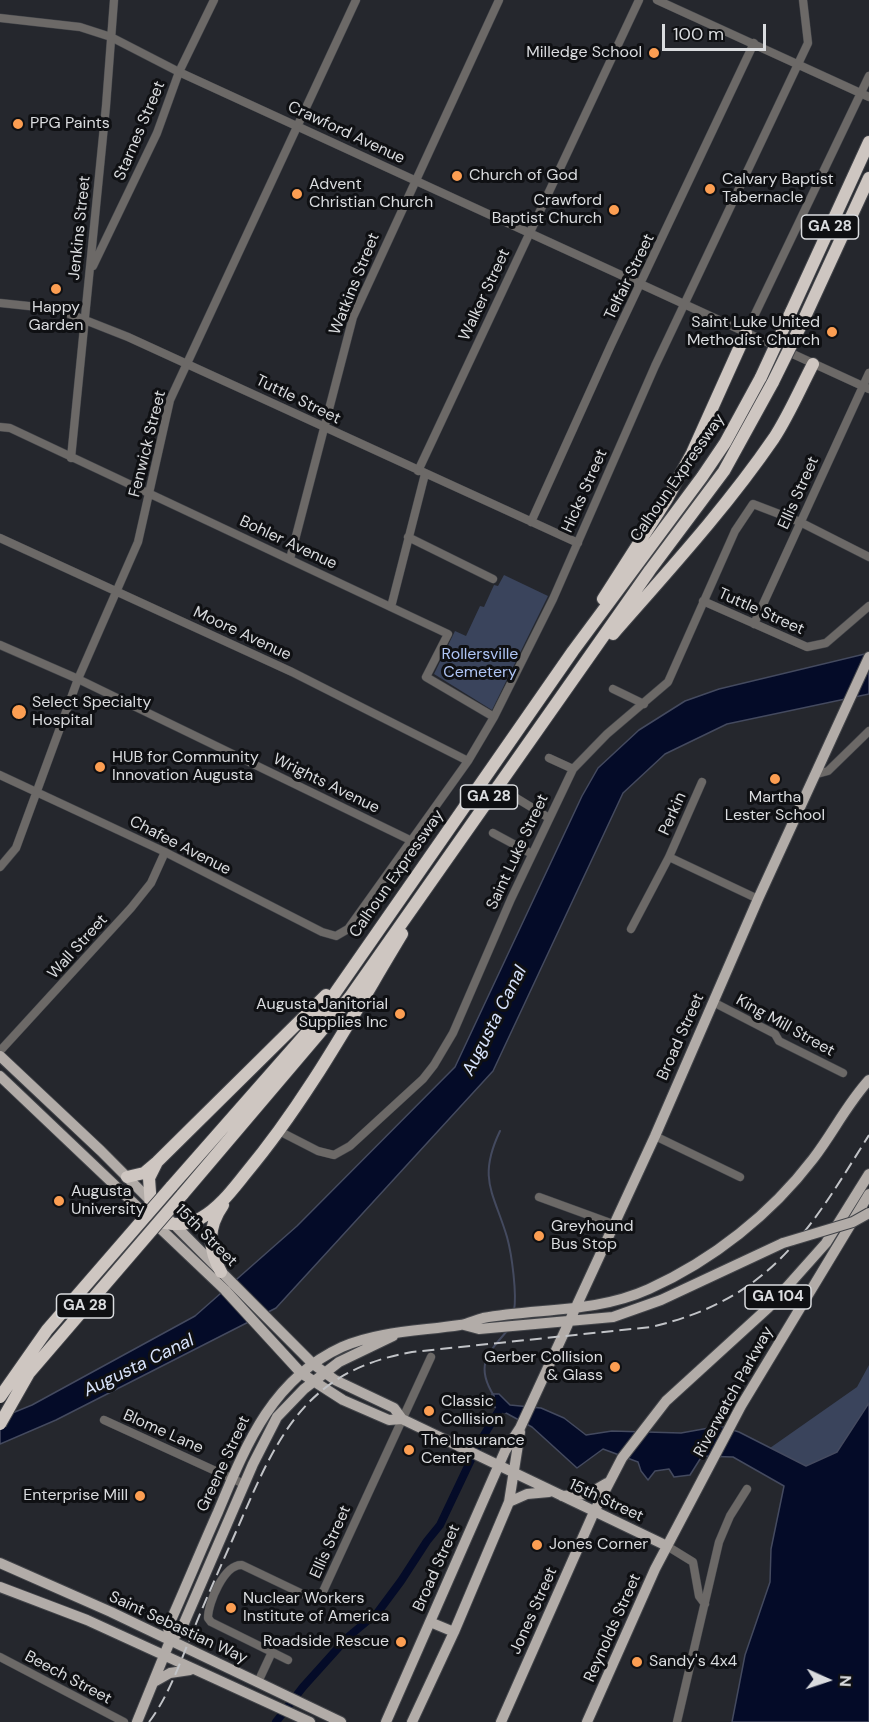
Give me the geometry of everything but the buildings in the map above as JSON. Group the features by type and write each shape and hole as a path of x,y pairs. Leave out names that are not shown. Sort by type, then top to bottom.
{"highway":[{"name":"Calhoun Expressway","path":"0,1397 47,1330 310,1029 523,722 702,477 761,377 869,142"},
{"name":"Calhoun Expressway","path":"0,1424 29,1373 350,997 465,831 724,471 804,320 869,178"},
{"path":"523,722 667,499 692,453 746,333"},
{"path":"571,682 703,532 738,488 776,435 813,364"},
{"path":"157,1162 149,1178 152,1221 182,1224 201,1218 215,1209 229,1194 303,1098 465,831"},
{"path":"127,1177 144,1173 157,1162 287,1036 358,958"},
{"path":"221,1272 213,1256 211,1236 216,1216 229,1194"}],"main road":[{"name":"Broad Street","path":"386,1722 498,1466 520,1428 655,1136 758,899 869,657"},
{"name":"15th Street","path":"0,1056 150,1200 221,1272 229,1287"},
{"name":"15th Street","path":"0,1076 152,1221 325,1373 394,1408 402,1419 667,1546"},
{"name":"Greene Street","path":"480,1324 533,1312 596,1307 624,1299 670,1278 741,1233 790,1188 815,1156 854,1096 869,1080"},
{"name":"Riverwatch Parkway","path":"594,1512 610,1479 637,1436 666,1401 769,1307 826,1243 869,1174"},
{"name":"Riverwatch Parkway","path":"667,1546 741,1406 869,1194"},
{"name":"Greene Street","path":"170,1641 168,1627 232,1478 260,1420 277,1396 301,1372 313,1364 354,1342 377,1335 395,1335 463,1325 532,1325 613,1317 633,1311 783,1243 853,1222 869,1213"},
{"name":"15th Street","path":"259,1317 266,1337 312,1382 389,1420 402,1419"},
{"name":"Greene Street","path":"137,1722 170,1641 181,1630 244,1484 277,1417 312,1382 339,1362 395,1335"},
{"name":"Broad Street","path":"412,1722 454,1632 509,1502 520,1428"},
{"path":"509,1502 527,1494 588,1494 610,1479"},
{"name":"Jones Street","path":"501,1722 594,1512"},
{"name":"Reynolds Street","path":"587,1722 667,1546"},
{"name":"Saint Sebastian Way","path":"0,1563 341,1722"},
{"path":"4,1588 16,1570"},
{"name":"Saint Sebastian Way","path":"4,1588 87,1620 305,1720"},
{"path":"187,1617 186,1636 195,1652"},
{"path":"430,1622 454,1632"},
{"path":"154,1682 170,1673 192,1670"}],"street":[{"name":"Jenkins Street","path":"71,458 114,0"},
{"name":"Starnes Street","path":"89,273 157,133 179,72 214,0"},
{"name":"Fenwick Street","path":"0,867 16,848 35,790 78,679 138,542 170,400 356,0"},
{"name":"Watkins Street","path":"290,559 353,317 499,0"},
{"name":"Walker Street","path":"391,607 421,472 639,0"},
{"path":"657,0 869,98"},
{"name":"Hicks Street","path":"348,929 468,761 494,717 578,543 655,366 808,43 803,0"},
{"name":"Crawford Avenue","path":"0,18 80,27 111,37 179,72 866,387"},
{"name":"Telfair Street","path":"531,522 611,345 642,284 754,43"},
{"path":"746,333 869,76"},
{"name":"Tuttle Street","path":"0,303 57,309 85,319 578,543"},
{"name":"Ellis Street","path":"754,624 800,522 866,387 869,373"},
{"name":"Bohler Avenue","path":"0,427 10,428 448,634 426,676 494,717"},
{"name":"Saint Luke Street","path":"279,1131 303,1144 334,1155 350,1146 423,1079 453,1033 532,854 573,769 607,734 668,682 735,531 753,504 800,522"},
{"path":"800,522 869,556"},
{"path":"408,537 493,579"},
{"name":"Moore Avenue","path":"0,538 116,589 372,711 468,761"},
{"name":"Tuttle Street","path":"703,602 807,647 826,643 869,606"},
{"name":"Wrights Avenue","path":"0,645 78,679 412,841"},
{"path":"613,689 644,704"},
{"path":"817,774 828,771 869,730"},
{"path":"549,758 573,769"},
{"name":"Chafee Avenue","path":"0,775 165,852 322,932 336,936 348,929"},
{"name":"Perkin","path":"631,928 669,857 702,782"},
{"path":"513,796 549,818"},
{"path":"494,833 532,854"},
{"name":"Wall Street","path":"0,1051 131,908 151,883 165,852"},
{"path":"669,857 758,899"},
{"name":"King Mill Street","path":"713,1002 775,1034 779,1041 843,1073"},
{"path":"655,1136 740,1177"},
{"path":"539,1197 613,1224"},
{"name":"Ellis Street","path":"272,1652 215,1625 208,1618 210,1607 225,1574 237,1564 309,1597 320,1598 431,1357"},
{"name":"Blome Lane","path":"104,1420 244,1484"},
{"path":"677,1722 724,1528 747,1489"},
{"path":"667,1546 693,1562 699,1596 705,1604"},
{"path":"258,1682 272,1652 288,1660"},
{"name":"Beech Street","path":"0,1657 124,1722"}],"green space":[{"name":"Rollersville Cemetery","path":"504,575 548,596 492,710 434,674 455,631 466,636 480,606 484,607 494,585 498,586"},
{"path":"869,1365 869,1403 837,1452 806,1466 770,1448 857,1387"}],"water":[{"name":"Augusta Canal","path":"869,653 869,694 727,724 665,754 623,793 493,1071 276,1308 56,1420 0,1444 0,1418 32,1405 195,1316 297,1226 455,1067 582,796 598,768 639,730 685,701 719,689"},
{"path":"492,1394 499,1394 510,1405 541,1408 564,1418 586,1435 612,1431 681,1433 720,1426 739,1432 806,1466 837,1452 869,1403 869,1722 732,1722 745,1655 770,1582 771,1549 784,1486 733,1457 702,1456 690,1475 674,1477 669,1469 655,1471 648,1480 638,1462 603,1449 577,1468 532,1427 491,1405"}],"waterway":[{"path":"500,1131 493,1148 489,1174 493,1197 511,1254 514,1311"},
{"path":"494,1396 488,1386 484,1368 489,1354 507,1331"},
{"path":"276,1722 303,1687 348,1637 378,1612 401,1581 440,1525 478,1445 501,1407 504,1409"}],"railway":[{"path":"149,1722 173,1680 270,1457 303,1409 323,1389 348,1373 377,1361 412,1352 651,1327 692,1315 727,1299 757,1279 805,1231 869,1135"}],"place":[{"name":"Milledge School","path":"654,53"},
{"name":"PPG Paints","path":"18,124"},
{"name":"Church of God","path":"457,176"},
{"name":"Calvary Baptist Tabernacle","path":"710,189"},
{"name":"Advent Christian Church","path":"297,194"},
{"name":"Crawford Baptist Church","path":"614,210"},
{"name":"Happy Garden","path":"56,289"},
{"name":"Saint Luke United Methodist Church","path":"832,332"},
{"name":"Select Specialty Hospital","path":"19,712"},
{"name":"HUB for Community Innovation Augusta","path":"100,767"},
{"name":"Martha Lester School","path":"775,779"},
{"name":"Augusta Janitorial Supplies Inc","path":"400,1014"},
{"name":"Augusta University","path":"59,1201"},
{"name":"Greyhound Bus Stop","path":"539,1236"},
{"name":"Gerber Collision & Glass","path":"615,1367"},
{"name":"Classic Collision","path":"429,1411"},
{"name":"The Insurance Center","path":"409,1450"},
{"name":"Enterprise Mill","path":"140,1496"},
{"name":"Jones Corner","path":"537,1545"},
{"name":"Nuclear Workers Institute of America","path":"231,1608"},
{"name":"Roadside Rescue","path":"401,1642"},
{"name":"Sandy's 4x4","path":"637,1662"}]}
